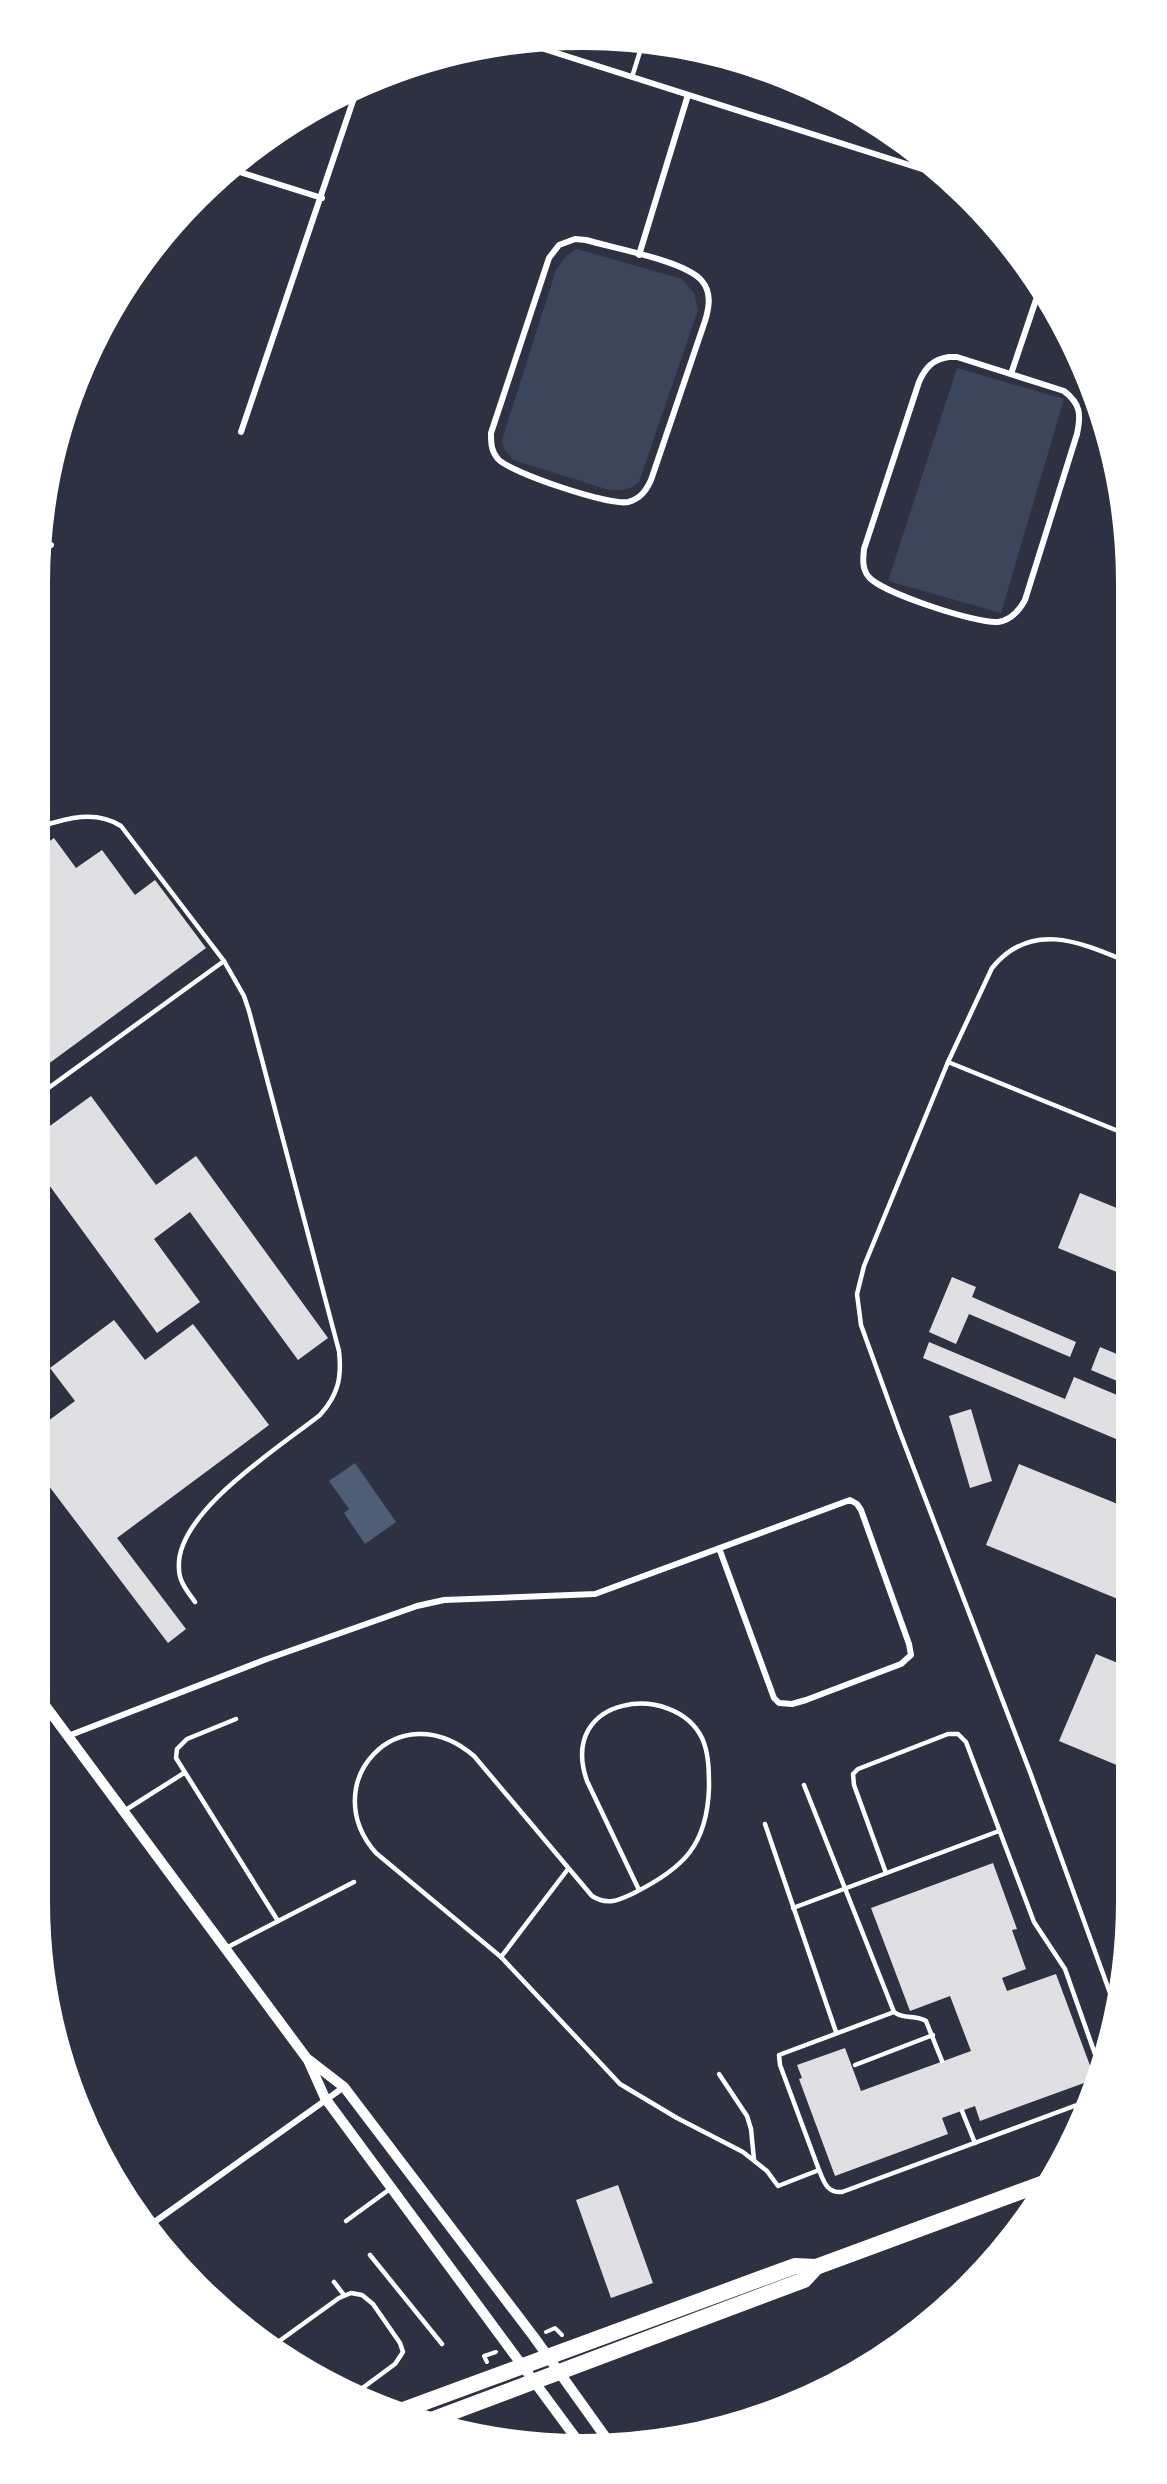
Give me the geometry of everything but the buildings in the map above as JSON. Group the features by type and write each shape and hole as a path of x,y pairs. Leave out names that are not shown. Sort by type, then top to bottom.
{"highway":[{"path":"408,2408 795,2266 816,2267 1039,2185"},
{"path":"439,2417 804,2280 816,2267"}],"street":[{"path":"542,48 926,170"},
{"path":"639,255 688,95"},
{"path":"241,432 354,98"},
{"path":"239,172 322,198"},
{"path":"575,239 639,255 678,266 695,275 707,289 709,305 646,490 636,499 628,502 609,501 521,473 504,465 493,453 491,433 553,251 566,241 575,239"},
{"path":"1011,374 1037,296"},
{"path":"949,357 957,357 1011,374 1064,391 1077,403 1080,413 1077,434 1025,600 1020,609 1000,622 977,621 879,587 867,575 864,567 864,549 921,376 940,358 949,357"},
{"path":"68,1736 267,1659 417,1606 444,1600 595,1594 719,1548 846,1501 854,1501 861,1510 911,1654 901,1664 806,1700 792,1704 779,1703 774,1698 719,1548"},
{"path":"46,1706 308,2060 325,2098 390,2190 575,2438"},
{"path":"308,2060 344,2087 548,2356 605,2437"},
{"path":"154,2222 325,2098 344,2087"}],"lane":[{"path":"632,77 641,50"},
{"path":"46,826 93,816 104,817 121,826 224,961 244,996 339,1351 341,1374 334,1397 320,1415 214,1498 195,1522 183,1547 178,1570 195,1602"},
{"path":"1111,1997 1030,1772 899,1430 861,1325 857,1294 859,1280 948,1062 988,975 1001,957 1032,941 1056,938 1077,941 1120,959"},
{"path":"46,1090 224,961"},
{"path":"948,1062 1120,1132"},
{"path":"639,1890 587,1781 582,1756 586,1734 594,1721 611,1709 636,1704 663,1708 690,1724 702,1739 709,1773 706,1819 694,1848 676,1866 639,1890 617,1901 605,1902 592,1896 501,1786 465,1748 441,1736 415,1733 393,1739 373,1756 360,1778 354,1796 356,1819 360,1833 376,1853 501,1957 620,2084 677,2118 730,2144 754,2160 778,2186 819,2170"},
{"path":"236,1719 187,1739 178,1746 176,1758 278,1921"},
{"path":"886,1873 854,1785 853,1774 858,1769 948,1734 958,1734 966,1742 1034,1923 1065,1969 1096,2058"},
{"path":"124,1811 184,1773"},
{"path":"804,1785 894,2012 904,2018 923,2019 929,2025 942,2061"},
{"path":"765,1824 836,2032"},
{"path":"793,1908 999,1831"},
{"path":"501,1957 568,1869"},
{"path":"226,1948 354,1882"},
{"path":"894,2012 782,2052 778,2057 827,2188 842,2192 1081,2104"},
{"path":"855,2066 933,2035"},
{"path":"719,2074 747,2116 751,2129 754,2160"},
{"path":"962,2111 975,2143"},
{"path":"346,2221 390,2190"},
{"path":"370,2255 442,2344"},
{"path":"334,2282 344,2295"},
{"path":"278,2342 344,2295 356,2293 366,2297 403,2349 402,2355 395,2364 361,2389"}],"shaded area":[{"path":"577,249 682,279 694,293 698,310 639,482 624,490 606,489 513,460 504,449 502,440 556,270 566,256"},
{"path":"957,368 1064,399 1001,613 888,581"},
{"path":"355,1463 396,1522 365,1544 344,1513 349,1509 329,1481"}]}
